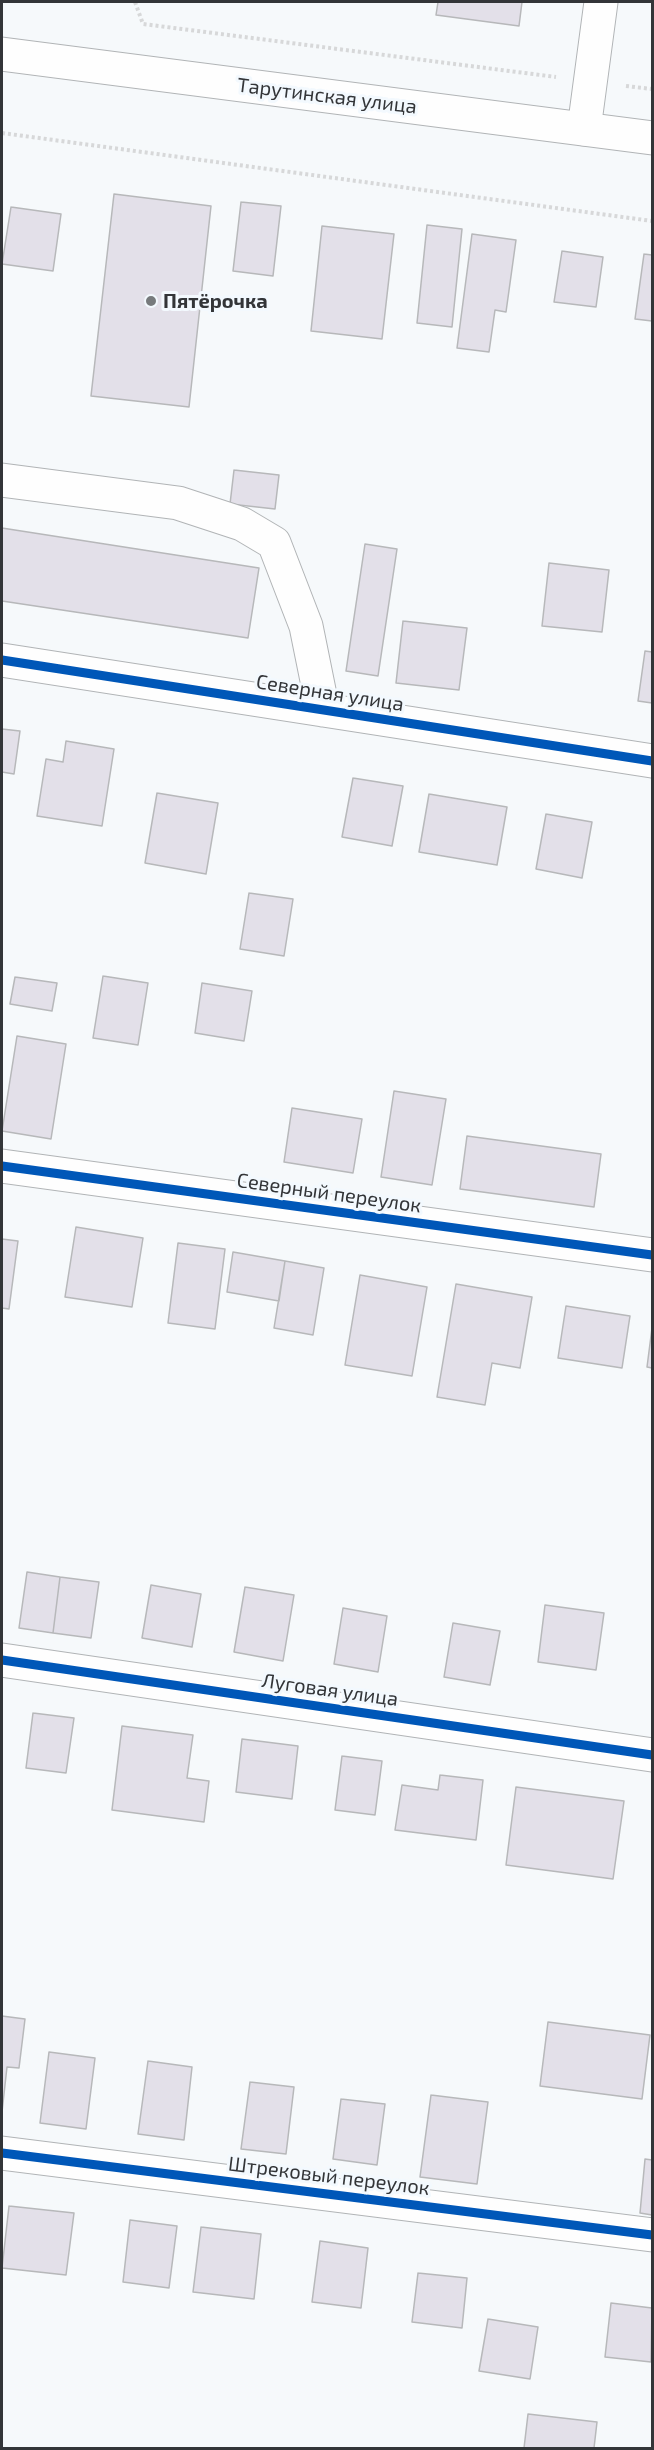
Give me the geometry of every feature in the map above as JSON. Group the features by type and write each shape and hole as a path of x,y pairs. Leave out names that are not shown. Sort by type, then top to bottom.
{"street":[{"path":"584,129 601,2"},
{"name":"Тарутинская улица","path":"2,54 652,138"},
{"path":"2,480 178,503 242,524 273,543 306,626 323,710"},
{"name":"Северная улица","path":"2,660 652,761"},
{"name":"Северный переулок","path":"2,1166 652,1255"},
{"name":"Луговая улица","path":"2,1660 652,1755"},
{"name":"Штрековый переулок","path":"2,2152 652,2235"}],"path":[{"path":"135,2 143,24 590,81"},
{"path":"2,133 652,221"}],"building":[{"path":"438,2 522,2 519,26 436,15"},
{"name":"Пятёрочка","path":"114,194 211,206 189,407 91,396"},
{"path":"241,202 281,206 273,276 233,271"},
{"path":"11,207 61,214 53,271 2,264"},
{"path":"427,225 462,229 452,327 417,323"},
{"path":"322,226 394,234 382,339 311,331"},
{"path":"472,234 516,240 506,312 495,310 489,352 457,348"},
{"path":"562,251 603,257 596,307 554,302"},
{"path":"644,254 652,255 652,321 635,319"},
{"path":"234,470 279,475 275,509 230,504"},
{"path":"2,528 259,568 248,638 2,601"},
{"path":"365,544 397,549 378,676 346,671"},
{"path":"549,563 609,570 602,632 542,626"},
{"path":"403,621 467,628 459,690 396,683"},
{"path":"645,651 652,652 652,703 638,701"},
{"path":"2,729 20,731 14,774 2,772"},
{"path":"66,741 114,749 102,826 37,816 46,759 63,762"},
{"path":"353,778 403,786 392,846 342,837"},
{"path":"157,793 218,803 206,874 145,863"},
{"path":"429,794 507,807 497,865 419,852"},
{"path":"546,814 592,822 582,878 536,869"},
{"path":"249,893 293,899 284,956 240,949"},
{"path":"103,976 148,983 138,1045 93,1038"},
{"path":"15,977 57,983 52,1011 10,1004"},
{"path":"202,983 252,991 244,1041 195,1033"},
{"path":"17,1036 66,1044 51,1139 2,1131"},
{"path":"394,1091 446,1099 432,1185 381,1177"},
{"path":"292,1108 362,1119 353,1173 284,1162"},
{"path":"467,1136 601,1154 594,1207 460,1189"},
{"path":"76,1227 143,1238 132,1307 65,1297"},
{"path":"2,1239 18,1241 9,1309 2,1308"},
{"path":"178,1243 225,1249 215,1329 168,1323"},
{"path":"233,1252 285,1261 279,1301 227,1292"},
{"path":"285,1261 324,1268 313,1335 274,1328"},
{"path":"360,1275 427,1287 412,1376 345,1365"},
{"path":"456,1284 532,1297 520,1368 492,1363 485,1405 437,1397"},
{"path":"566,1306 630,1316 622,1368 558,1358"},
{"path":"652,1328 652,1368 647,1367"},
{"path":"27,1572 60,1577 53,1633 19,1628"},
{"path":"60,1577 99,1582 91,1638 53,1633"},
{"path":"151,1585 201,1594 192,1647 142,1638"},
{"path":"245,1587 294,1595 283,1661 234,1652"},
{"path":"545,1605 604,1613 596,1670 538,1662"},
{"path":"343,1608 387,1616 378,1672 334,1664"},
{"path":"453,1623 500,1631 490,1685 444,1677"},
{"path":"33,1713 74,1718 66,1773 26,1768"},
{"path":"122,1726 193,1735 187,1778 209,1781 204,1822 112,1810"},
{"path":"242,1739 298,1746 292,1799 236,1792"},
{"path":"342,1756 382,1761 375,1815 335,1810"},
{"path":"440,1775 483,1780 476,1840 395,1830 402,1785 438,1790"},
{"path":"516,1787 624,1801 613,1879 506,1865"},
{"path":"2,2016 25,2019 19,2068 7,2067 2,2112"},
{"path":"548,2022 650,2035 642,2099 540,2086"},
{"path":"49,2052 95,2058 86,2129 40,2123"},
{"path":"148,2061 192,2067 184,2140 138,2134"},
{"path":"250,2082 294,2087 286,2154 241,2149"},
{"path":"431,2095 488,2102 477,2184 420,2177"},
{"path":"341,2099 385,2104 377,2165 333,2159"},
{"path":"645,2159 652,2160 652,2215 640,2213"},
{"path":"9,2206 74,2213 66,2275 2,2268"},
{"path":"130,2220 177,2226 169,2288 123,2282"},
{"path":"201,2227 261,2234 254,2299 193,2292"},
{"path":"320,2241 368,2248 361,2308 312,2302"},
{"path":"418,2273 467,2278 462,2328 412,2322"},
{"path":"611,2303 652,2308 651,2362 605,2357"},
{"path":"488,2319 538,2327 530,2379 479,2371"},
{"path":"528,2414 597,2422 594,2448 524,2448"}],"cycle path":[{"path":"2,660 652,761"},
{"path":"2,1166 652,1255"},
{"path":"2,1660 652,1755"},
{"path":"2,2153 652,2235"}],"place":[{"name":"Пятёрочка","path":"151,301"}]}
